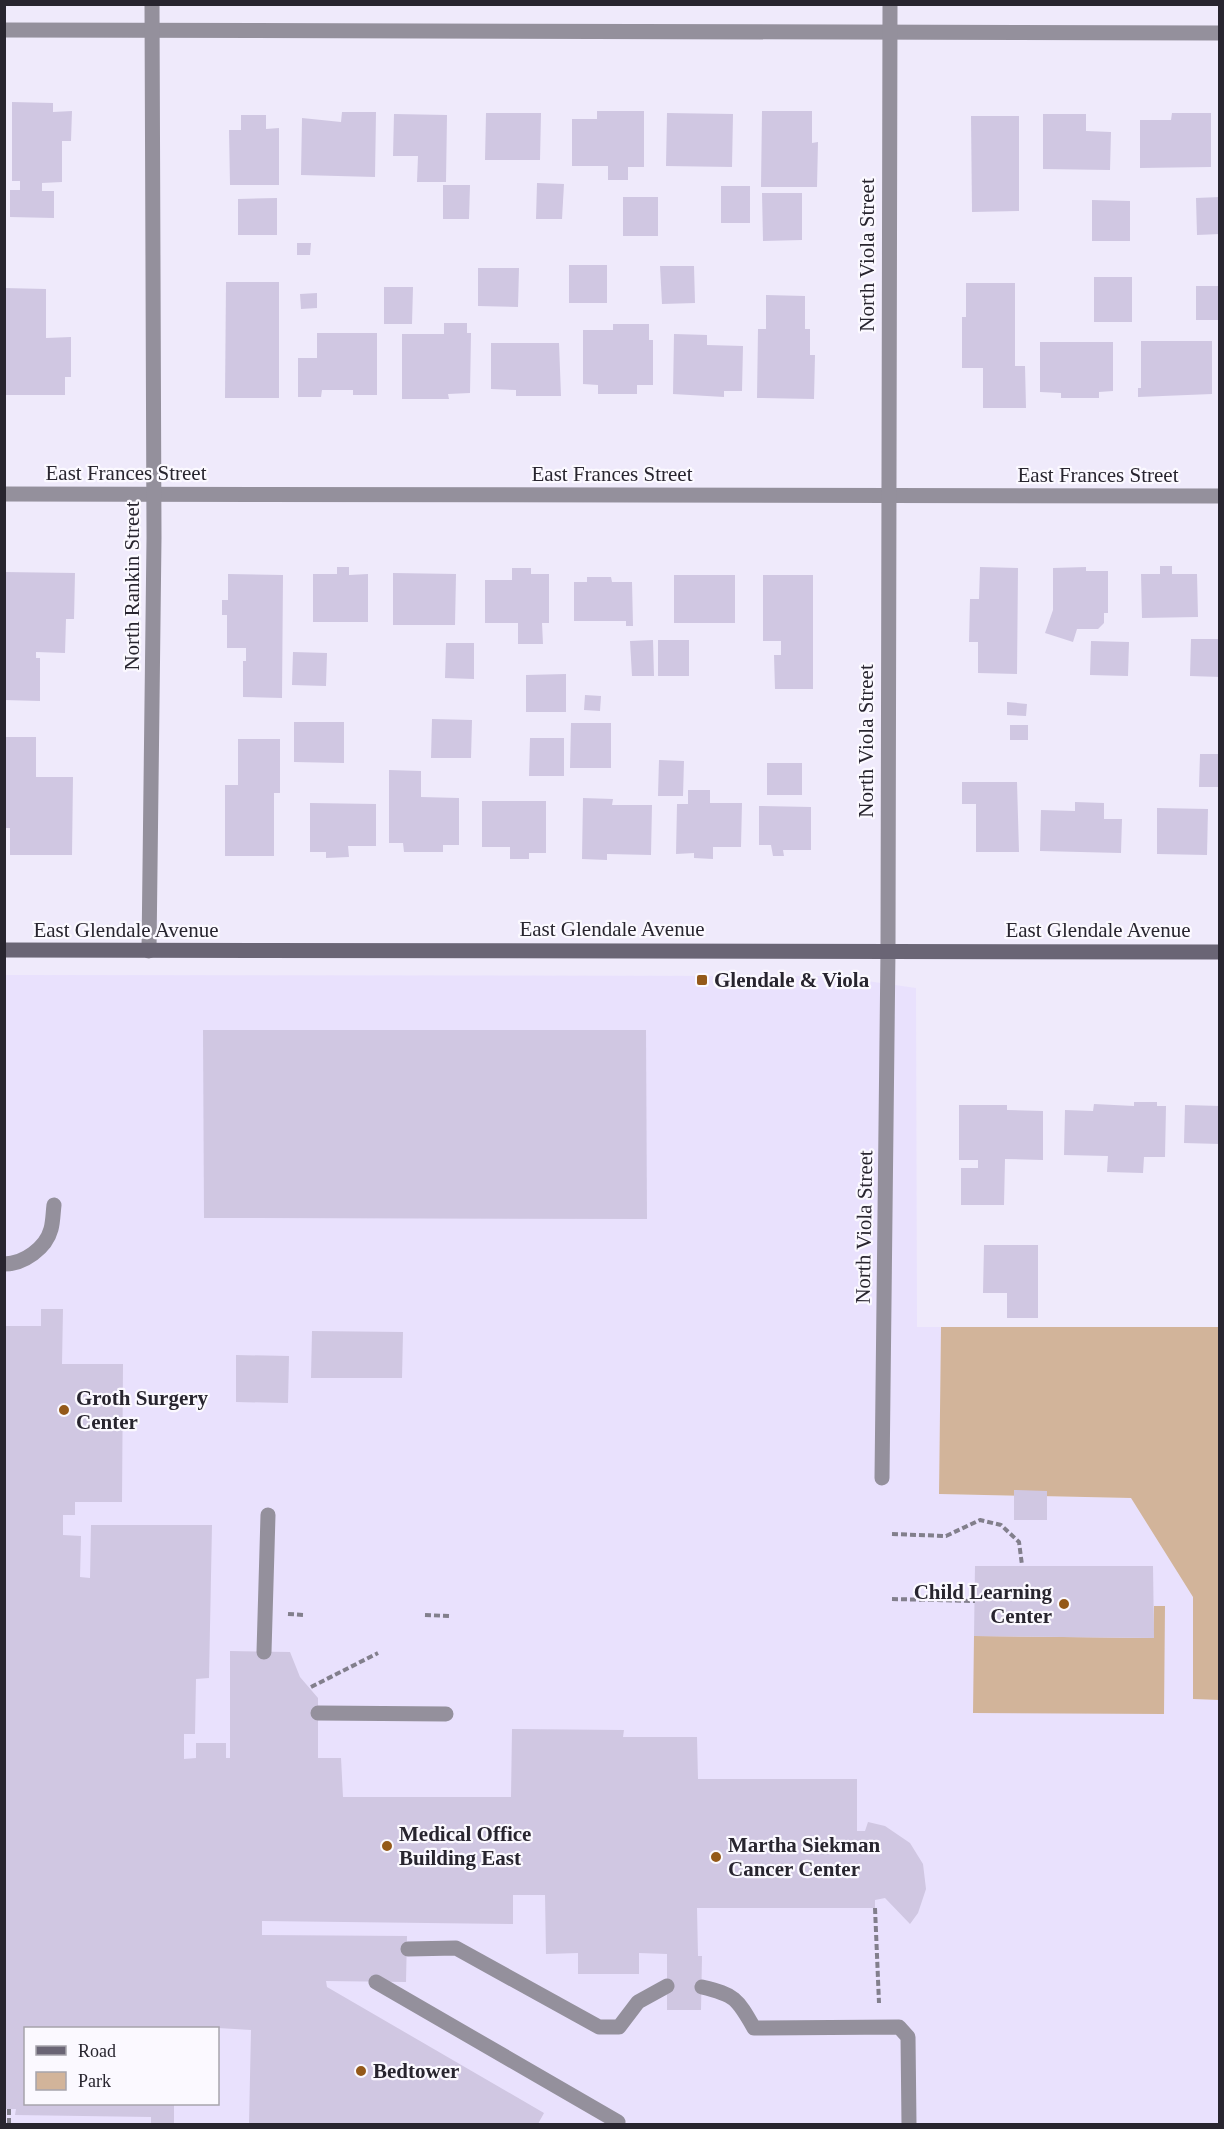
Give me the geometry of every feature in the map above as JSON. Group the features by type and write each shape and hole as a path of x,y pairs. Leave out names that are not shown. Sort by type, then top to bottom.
{"street":[{"name":"North Rankin Street","path":"149,951 154,495 152,4"},
{"name":"North Viola Street","path":"882,1478 888,950 887,495 890,4"},
{"path":"4,30 1220,33"},
{"name":"East Frances Street","path":"4,494 1220,496"},
{"name":"East Glendale Avenue","path":"4,950 1220,952"},
{"path":"4,1264 12,1264 39,1250 51,1230 54,1205"},
{"path":"264,1652 268,1515"},
{"path":"318,1713 446,1714"},
{"path":"408,1948 456,1948 599,2027 619,2027 638,2002 668,1986"},
{"path":"376,1982 618,2122"},
{"path":"702,1987 730,1994 743,2008 754,2028 899,2027 908,2037 909,2124"}],"path":[{"path":"892,1534 946,1536 980,1520 1001,1525 1019,1542 1022,1566"},
{"path":"892,1599 975,1601"},
{"path":"425,1615 449,1616"},
{"path":"308,1689 378,1653"},
{"path":"875,1908 880,2026"},
{"path":"9,2109 9,2124"}],"shaded area":[{"path":"5,975 832,976 916,988 917,1327 941,1327 939,1494 1131,1498 1193,1597 1193,1699 1219,1700 1219,2124 5,2124"}],"green space":[{"path":"941,1327 1219,1327 1219,1700 1193,1699 1193,1597 1131,1498 939,1494"},
{"path":"1154,1606 1165,1606 1164,1714 973,1713 974,1636 1153,1638"}],"building":[{"path":"12,102 53,103 53,112 72,111 71,141 62,141 62,182 42,183 42,191 54,191 54,218 10,217 10,190 20,190 20,181 12,181"},
{"path":"597,111 644,111 644,167 628,167 628,180 608,180 608,166 572,166 572,119 597,119"},
{"path":"762,111 812,111 812,143 818,142 817,187 761,187"},
{"path":"342,112 376,112 375,177 301,175 302,118 341,122"},
{"path":"486,113 541,113 540,160 485,160"},
{"path":"667,113 733,114 732,167 666,166"},
{"path":"1172,113 1211,113 1211,167 1140,168 1140,120 1171,120"},
{"path":"394,114 447,115 446,182 417,182 418,156 393,156"},
{"path":"1043,114 1086,114 1086,131 1111,132 1110,170 1043,169"},
{"path":"241,115 266,115 266,129 279,128 279,185 230,185 229,130 241,130"},
{"path":"971,116 1019,116 1019,211 972,212"},
{"path":"537,183 564,184 562,219 536,219"},
{"path":"443,185 470,185 469,219 443,219"},
{"path":"721,186 750,186 750,223 721,223"},
{"path":"762,193 802,193 802,240 763,241"},
{"path":"623,197 658,197 658,236 623,236"},
{"path":"1220,197 1220,234 1197,235 1196,198"},
{"path":"277,198 277,235 238,235 238,199"},
{"path":"1092,200 1130,201 1130,241 1092,241"},
{"path":"297,243 311,243 310,255 297,255"},
{"path":"569,265 607,265 607,303 569,303"},
{"path":"660,266 694,266 695,303 662,304"},
{"path":"478,268 519,268 518,307 478,306"},
{"path":"1094,277 1132,277 1132,322 1094,322"},
{"path":"226,282 279,282 279,398 225,398"},
{"path":"966,283 1015,283 1015,366 1025,366 1026,408 983,408 983,368 962,368 962,317 966,317"},
{"path":"1196,286 1220,286 1220,320 1196,320"},
{"path":"384,287 413,287 412,324 384,324"},
{"path":"4,288 46,289 46,338 71,337 71,377 65,377 65,395 4,395"},
{"path":"317,293 317,308 301,309 300,294"},
{"path":"766,295 805,296 805,329 810,329 810,355 815,355 814,399 757,398 758,329 766,329"},
{"path":"444,323 467,323 467,333 471,333 470,393 448,394 449,399 402,399 402,334 444,334"},
{"path":"613,324 649,324 649,340 653,340 653,385 637,385 637,394 598,394 598,385 583,384 583,330 613,330"},
{"path":"317,333 377,333 377,395 353,395 353,390 322,390 321,397 298,397 298,358 317,358"},
{"path":"674,334 707,335 707,345 743,346 742,391 724,391 724,397 673,394"},
{"path":"1141,341 1212,341 1212,394 1138,397 1138,388 1141,388"},
{"path":"1040,342 1113,342 1113,391 1099,392 1099,398 1061,398 1061,393 1040,392"},
{"path":"491,343 559,343 561,396 516,396 516,390 491,389"},
{"path":"1160,566 1172,566 1172,574 1197,574 1198,617 1142,618 1141,574 1160,574"},
{"path":"337,567 349,567 349,575 368,574 368,622 313,622 313,574 337,574"},
{"path":"980,567 1018,568 1017,674 978,673 978,642 969,642 970,599 979,599"},
{"path":"1086,567 1086,571 1108,571 1108,613 1104,613 1104,623 1098,629 1077,629 1073,642 1045,633 1053,610 1053,568"},
{"path":"512,568 531,568 531,574 549,574 549,623 542,623 543,644 518,644 518,623 485,623 485,580 512,580"},
{"path":"4,572 75,573 74,619 66,619 65,653 36,652 36,658 40,658 40,701 4,700"},
{"path":"393,573 456,574 455,625 393,625"},
{"path":"228,574 283,575 282,698 243,697 243,661 246,661 246,648 227,648 227,615 222,615 222,600 228,600"},
{"path":"674,575 735,575 735,623 674,623"},
{"path":"763,575 813,575 813,689 775,689 774,655 781,655 781,641 763,641"},
{"path":"587,577 611,577 612,582 632,582 633,626 626,626 626,621 574,621 574,582 587,582"},
{"path":"1191,639 1220,639 1220,677 1190,676"},
{"path":"653,640 654,676 632,676 630,641"},
{"path":"658,640 689,640 689,676 658,676"},
{"path":"1091,641 1129,642 1128,676 1090,675"},
{"path":"446,643 474,643 474,679 445,678"},
{"path":"293,652 327,653 326,686 292,685"},
{"path":"566,674 566,712 526,712 526,675"},
{"path":"585,695 601,696 600,711 584,710"},
{"path":"1007,702 1027,704 1026,716 1007,715"},
{"path":"432,719 472,720 471,758 431,758"},
{"path":"294,722 344,722 344,763 294,762"},
{"path":"571,723 611,723 611,768 570,768"},
{"path":"1010,725 1028,725 1028,740 1010,740"},
{"path":"4,737 36,737 36,777 73,777 72,855 10,855 10,828 4,828"},
{"path":"530,738 564,738 564,776 529,776"},
{"path":"238,739 280,739 280,793 274,793 274,856 225,856 225,785 238,785"},
{"path":"1200,754 1220,754 1220,787 1199,787"},
{"path":"659,760 684,761 683,796 658,796"},
{"path":"767,763 802,763 802,795 767,795"},
{"path":"389,770 421,771 421,797 459,798 459,845 443,845 443,852 404,852 403,843 389,843"},
{"path":"962,782 1017,782 1019,852 976,852 976,804 962,804"},
{"path":"688,790 710,790 710,803 742,803 741,847 713,847 713,859 694,858 694,853 676,854 677,804 688,804"},
{"path":"583,798 613,799 612,805 652,805 651,855 607,854 607,860 582,859"},
{"path":"482,801 546,801 546,853 529,853 529,859 510,859 510,847 482,847"},
{"path":"1075,802 1104,803 1104,819 1122,819 1121,853 1040,851 1041,810 1075,811"},
{"path":"310,803 376,804 376,846 348,846 349,857 326,858 326,852 310,852"},
{"path":"759,806 811,807 811,850 783,850 784,856 773,856 771,845 759,845"},
{"path":"1157,808 1208,809 1207,855 1157,854"},
{"path":"203,1030 646,1030 647,1219 204,1218"},
{"path":"1134,1102 1157,1102 1157,1106 1166,1106 1165,1157 1144,1157 1143,1173 1107,1172 1108,1156 1064,1155 1065,1110 1093,1111 1094,1104 1134,1106"},
{"path":"959,1105 1007,1105 1007,1110 1043,1111 1043,1160 1005,1159 1004,1205 961,1205 961,1168 978,1168 978,1160 959,1160"},
{"path":"1185,1105 1220,1106 1220,1144 1184,1143"},
{"path":"984,1245 1038,1245 1038,1318 1007,1318 1007,1293 983,1293"},
{"path":"41,1309 63,1309 62,1364 123,1364 122,1502 75,1502 75,1515 63,1515 63,1535 81,1536 80,1577 90,1578 91,1525 212,1525 209,1678 196,1679 195,1734 184,1734 184,1759 196,1758 196,1743 226,1743 226,1758 230,1758 230,1651 290,1652 300,1677 318,1698 318,1758 341,1758 343,1797 511,1797 512,1729 624,1730 623,1737 697,1737 698,1779 857,1779 857,1831 865,1831 868,1822 885,1826 910,1843 923,1864 926,1889 918,1913 910,1924 885,1898 875,1900 875,1908 697,1908 698,1956 702,1956 701,2010 667,2010 667,1954 639,1953 639,1974 578,1974 578,1953 546,1954 545,1895 513,1895 513,1924 262,1921 262,1935 407,1936 406,1982 326,1981 327,1987 544,2113 538,2124 249,2124 251,2030 219,2027 24,2027 24,2105 174,2105 174,2124 151,2124 151,2117 15,2115 16,2109 4,2109 4,1326 41,1326"},
{"path":"312,1331 403,1332 402,1378 311,1378"},
{"path":"236,1355 289,1356 288,1403 236,1402"},
{"path":"1014,1490 1047,1491 1047,1520 1014,1520"},
{"name":"Child Learning Center","path":"975,1566 1153,1566 1154,1638 974,1636"}],"place":[{"name":"Glendale & Viola","path":"702,980"},
{"name":"Groth Surgery Center","path":"64,1410"},
{"name":"Child Learning Center","path":"1064,1604"},
{"name":"Medical Office Building East","path":"387,1846"},
{"name":"Martha Siekman Cancer Center","path":"716,1857"},
{"name":"Bedtower","path":"361,2071"}]}
